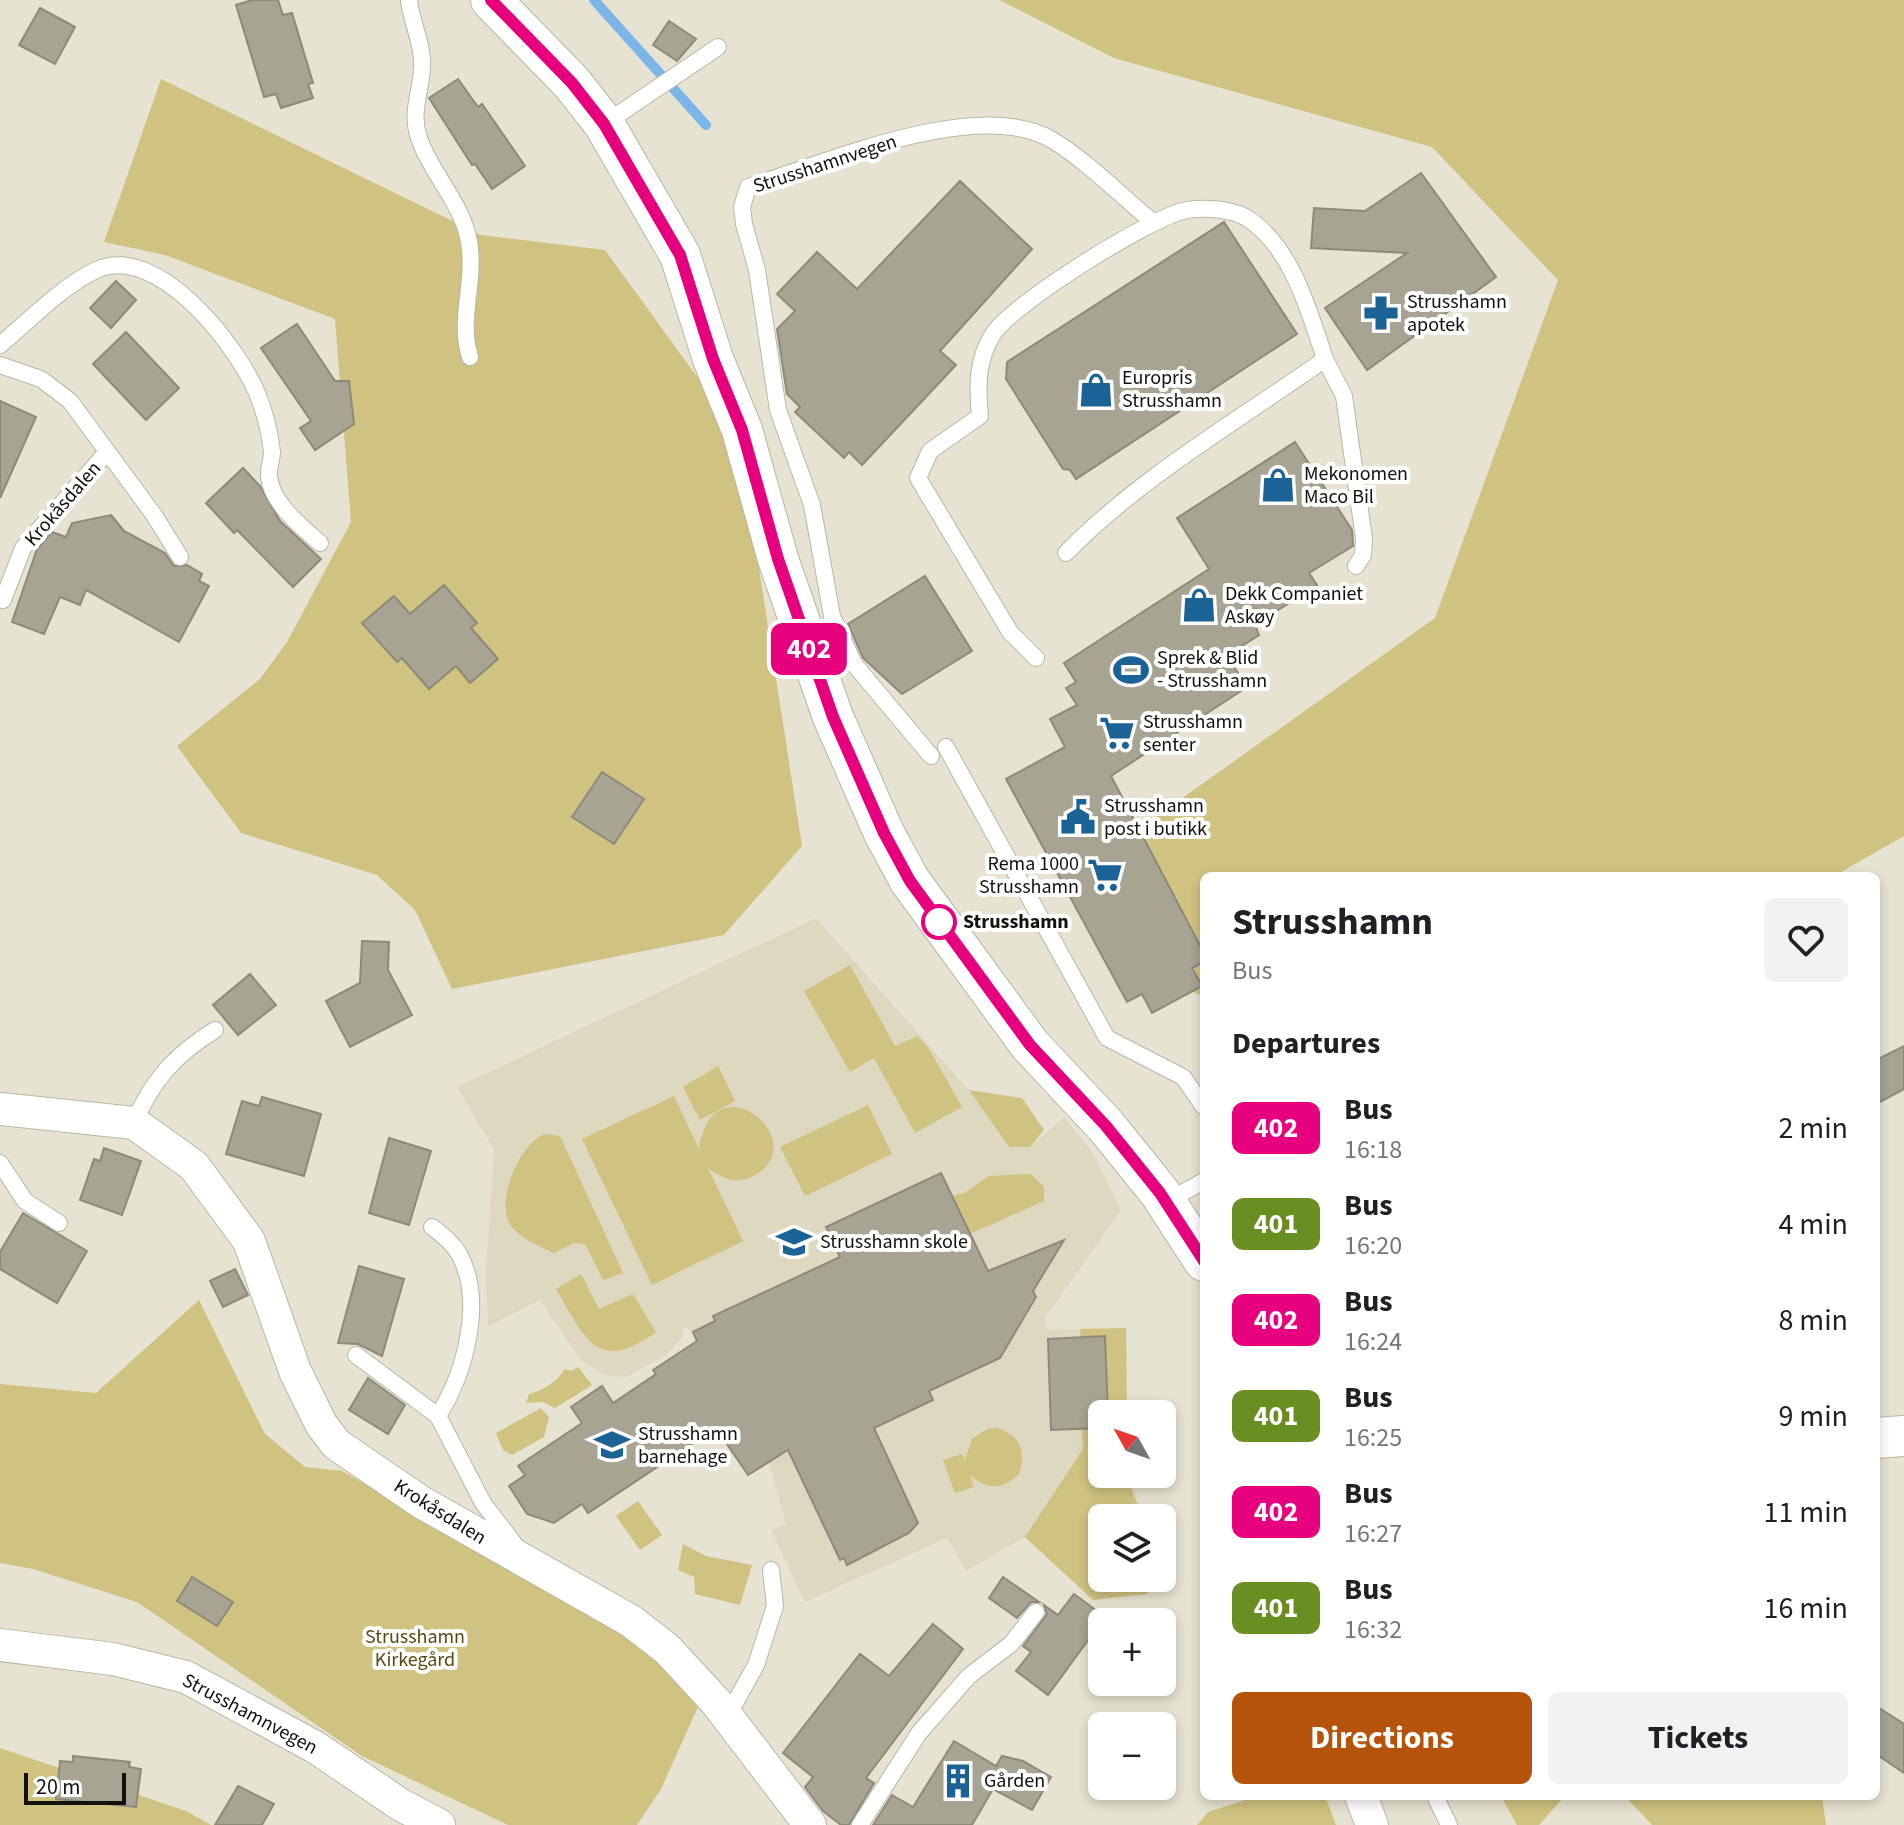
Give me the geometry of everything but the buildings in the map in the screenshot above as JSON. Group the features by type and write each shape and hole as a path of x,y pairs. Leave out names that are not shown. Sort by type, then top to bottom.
{"street":[{"path":"491,0 612,119 680,255 713,359 742,430 778,559 833,717 884,833 910,881 1030,1045 1106,1126 1166,1202 1200,1255"},
{"name":"Krokåsdalen","path":"0,1109 134,1123 194,1166 249,1241 295,1371 321,1424 336,1444 485,1541 523,1557 631,1621 667,1649 727,1717"},
{"path":"1880,1438 1904,1436"},
{"name":"Strusshamnvegen","path":"0,1645 113,1659 186,1677 315,1747 437,1824"},
{"path":"727,1717 810,1825"},
{"path":"1363,1800 1372,1825"}],"lane":[{"path":"409,0 422,57 414,114 419,137 463,220 469,240 471,262 465,321 470,357"},
{"path":"612,119 718,47"},
{"name":"Strusshamnvegen","path":"931,756 854,664 832,616 812,505 778,410 757,270 744,224 743,193 748,187 925,132 998,124 1052,139 1153,222"},
{"path":"1036,658 1010,632 918,478 930,451 980,416 980,361 994,332 1019,306 1153,222 1187,210 1227,211 1245,216 1265,233 1291,271 1325,359 1344,396 1364,539 1363,555 1356,566"},
{"path":"0,345 75,283 98,269 132,264 162,278 196,308 229,344 258,393 272,454 269,477 273,489 291,517 320,543"},
{"path":"1066,553 1093,526 1154,477 1325,359"},
{"name":"Krokåsdalen","path":"0,365 41,379 70,401 154,515 180,557"},
{"name":"Krokåsdalen","path":"3,600 23,548 106,453"},
{"path":"946,747 1107,1038 1183,1077 1200,1101"},
{"path":"134,1123 164,1067 185,1048 215,1030"},
{"path":"0,1163 25,1201 59,1223"},
{"path":"1166,1202 1200,1183"},
{"path":"432,1227 452,1244 460,1256 467,1275 471,1311 466,1346 438,1416"},
{"path":"356,1355 438,1416 483,1503 523,1557"},
{"path":"727,1717 756,1665 775,1606 771,1570"},
{"path":"860,1825 919,1733 969,1676 1011,1644 1036,1612"},
{"path":"1437,1800 1449,1825"}],"shaded area":[{"name":"Strusshamn skole","path":"816,918 969,1090 1009,1147 1030,1147 1064,1117 1095,1156 1121,1210 1046,1317 1046,1327 1050,1330 1126,1328 1127,1400 1088,1400 1088,1488 1133,1488 1138,1504 1088,1504 1088,1592 1096,1592 1093,1600 1025,1537 966,1571 947,1538 805,1602 771,1530 786,1524 770,1467 729,1407 693,1332 685,1327 682,1338 666,1355 626,1377 605,1375 582,1362 540,1300 488,1327 486,1274 494,1150 457,1087"}],"green space":[{"path":"999,0 1904,0 1904,836 1841,872 1200,872 1200,995 1128,960 1118,844 1435,618 1558,280 1432,147 1114,58"},
{"path":"161,79 481,235 605,250 738,433 802,846 724,935 452,989 415,910 377,875 241,833 177,746 260,679 287,642 351,522 335,319 165,255 104,242"},
{"path":"850,965 895,1046 918,1036 929,1049 962,1107 915,1133 874,1058 850,1072 804,991"},
{"path":"718,1066 735,1101 700,1120 683,1087"},
{"path":"969,1090 1022,1098 1044,1130 1030,1147 1009,1147"},
{"path":"674,1096 699,1149 708,1122 722,1109 739,1108 755,1115 768,1129 774,1145 770,1162 747,1179 729,1179 708,1168 743,1241 652,1285 582,1139"},
{"path":"868,1105 892,1154 805,1196 780,1147"},
{"path":"545,1134 560,1136 623,1273 603,1280 585,1244 574,1243 554,1253 528,1240 511,1226 506,1209 509,1184 520,1158 536,1139"},
{"path":"1031,1174 1044,1187 1044,1201 970,1234 952,1196 964,1193 989,1176"},
{"path":"581,1274 599,1309 633,1294 656,1332 636,1345 620,1350 606,1350 595,1345 585,1335 556,1289"},
{"name":"Strusshamn Kirkegård","path":"199,1300 265,1434 305,1467 342,1471 640,1640 701,1700 661,1789 637,1825 508,1825 362,1756 137,1602 33,1569 0,1563 0,1384 96,1393"},
{"path":"1126,1328 1127,1400 1107,1400 1105,1337 1081,1337 1080,1329"},
{"path":"578,1367 592,1385 555,1408 543,1402 526,1403 529,1394 550,1384 565,1369 572,1371"},
{"path":"541,1408 549,1417 544,1437 512,1455 503,1450 496,1433"},
{"path":"997,1428 1011,1435 1020,1445 1022,1459 1019,1474 1007,1483 995,1486 982,1483 970,1475 974,1487 955,1493 943,1460 962,1454 965,1460 972,1439 987,1429"},
{"path":"1082,1428 1088,1428 1088,1488 1131,1488 1137,1504 1088,1504 1088,1592 1147,1594 1093,1600 1025,1537 1083,1449"},
{"path":"638,1501 662,1535 640,1550 616,1516"},
{"path":"683,1544 706,1556 752,1565 740,1605 695,1594 694,1577 678,1570"},
{"path":"0,1748 186,1811 211,1825 0,1825"},
{"path":"1246,1800 1327,1800 1336,1825 1197,1825 1208,1812"},
{"path":"1503,1800 1561,1800 1539,1825 1517,1825"},
{"path":"1629,1800 1823,1800 1826,1825 1652,1825"}],"waterway":[{"path":"594,0 706,125"}],"bus line":[{"name":"402","path":"491,0 572,83 604,124 644,188 680,255 713,359 742,430 778,559 833,717 884,833 910,881 1030,1045 1106,1126 1160,1193 1200,1254"}],"place":[{"name":"Strusshamn apotek","path":"1381,313"},
{"name":"Europris Strusshamn","path":"1096,390"},
{"name":"Mekonomen Maco Bil","path":"1278,485"},
{"name":"Dekk Companiet Askøy","path":"1199,605"},
{"name":"Sprek & Blid - Strusshamn","path":"1131,670"},
{"name":"Strusshamn senter","path":"1117,733"},
{"name":"Strusshamn post i butikk","path":"1078,817"},
{"name":"Rema 1000 Strusshamn","path":"1105,875"},
{"name":"Strusshamn","path":"939,922"},
{"name":"Strusshamn skole","path":"794,1242"},
{"name":"Strusshamn barnehage","path":"612,1445"},
{"name":"Gården","path":"958,1781"}]}
